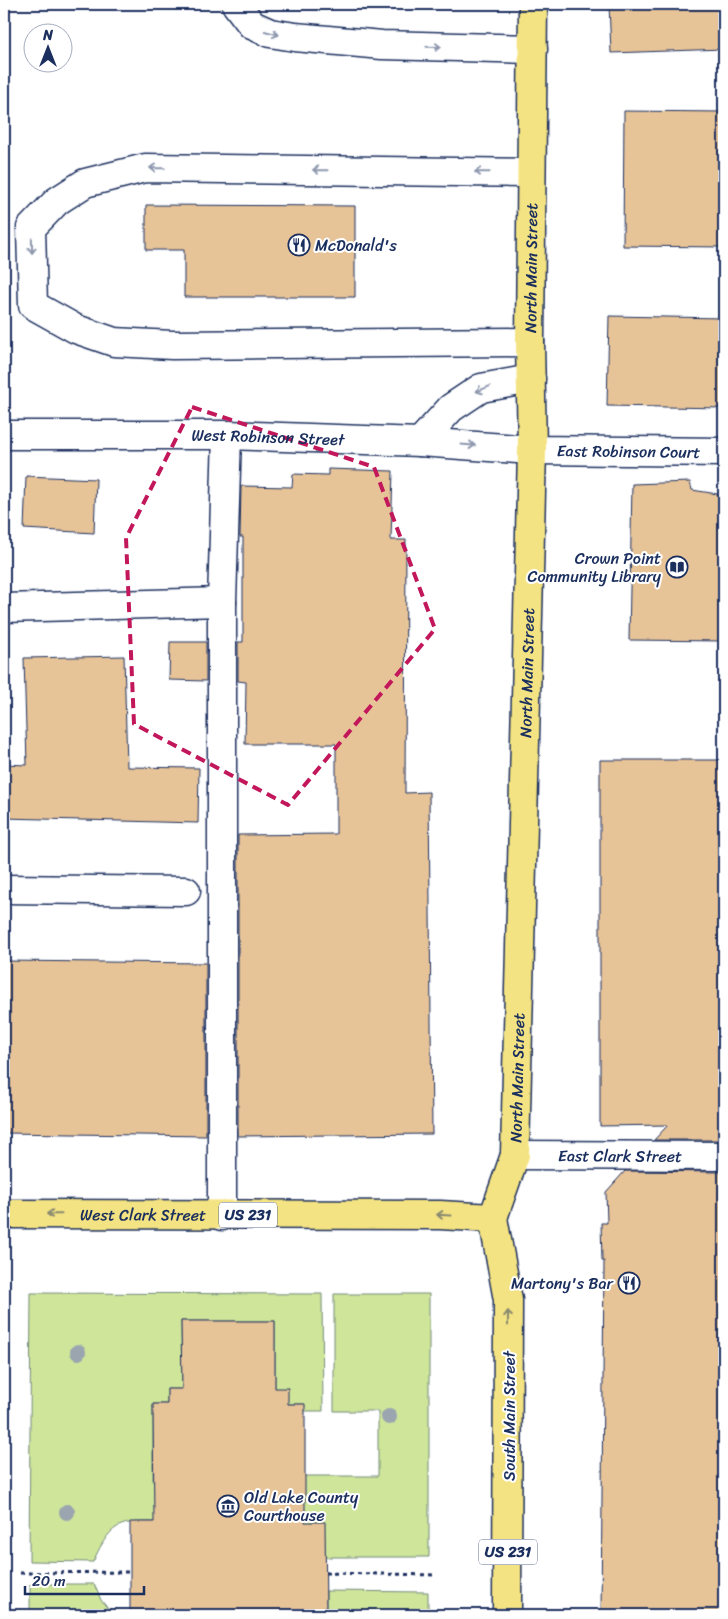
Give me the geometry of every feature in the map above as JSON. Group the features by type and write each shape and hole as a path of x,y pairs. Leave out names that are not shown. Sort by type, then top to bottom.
{"main road":[{"name":"North Main Street","path":"493,1218 515,1155 532,450 530,342 533,4"},
{"name":"West Clark Street","path":"4,1214 440,1215 493,1218"},
{"name":"South Main Street","path":"493,1218 508,1300 508,1615"}],"street":[{"path":"236,4 252,25 270,34 382,45 532,49"},
{"path":"530,342 172,345 114,342 76,329 33,305 31,228 57,201 85,183 145,168 531,173"},
{"path":"420,442 451,408 481,388 530,379"},
{"name":"West Robinson Street","path":"4,435 227,435 420,442 532,450"},
{"path":"222,1216 222,602 227,435"},
{"name":"East Robinson Court","path":"532,450 724,452"},
{"path":"4,608 222,602"},
{"path":"4,889 186,891"},
{"name":"East Clark Street","path":"515,1155 724,1156"}],"path":[{"path":"20,1573 130,1572"},
{"path":"325,1573 436,1575"}],"highlighted area":[{"path":"192,407 374,467 435,629 288,805 134,724 126,538"}],"green space":[{"path":"31,1293 322,1294 323,1411 305,1411 304,1404 288,1404 275,1388 275,1321 181,1321 182,1389 167,1389 167,1404 153,1404 153,1482 159,1482 168,1522 140,1522 121,1525 107,1537 93,1562 29,1561"},
{"path":"334,1294 429,1294 429,1557 325,1557 289,1522 305,1476 378,1476 378,1411 334,1411"},
{"path":"30,1584 94,1584 101,1600 113,1615 30,1615"},
{"path":"326,1591 428,1592 428,1615 326,1615"}],"building":[{"path":"609,4 724,4 724,49 611,53"},
{"path":"624,111 724,112 724,247 623,246"},
{"path":"146,205 355,206 355,297 184,297 184,250 146,250"},
{"path":"609,316 724,318 724,408 607,406"},
{"path":"328,469 393,471 391,540 406,540 405,793 429,792 432,1134 238,1136 238,835 336,834 336,744 245,744 246,682 238,681 238,642 243,642 243,537 240,537 241,486 292,487 293,474 328,475"},
{"path":"26,476 96,479 94,533 24,529"},
{"name":"Crown Point Community Library","path":"690,482 692,490 724,495 724,641 629,640 632,484"},
{"path":"170,642 206,642 206,681 169,680"},
{"path":"124,656 127,767 199,768 198,823 4,818 4,764 27,765 24,658"},
{"path":"600,760 724,760 724,1140 654,1140 668,1125 600,1126"},
{"path":"4,961 206,963 206,1136 4,1133"},
{"path":"625,1171 724,1172 724,1615 601,1615 604,1261 602,1261 601,1223 607,1223 606,1192"},
{"name":"Old Lake County Courthouse","path":"181,1321 275,1321 275,1388 288,1388 288,1404 305,1404 305,1522 325,1522 326,1615 130,1615 130,1522 154,1522 153,1404 167,1404 167,1389 182,1389"}],"place":[{"name":"McDonald's","path":"299,245"},
{"name":"Crown Point Community Library","path":"677,567"},
{"name":"Martony's Bar","path":"629,1283"},
{"name":"Old Lake County Courthouse","path":"228,1506"}]}
